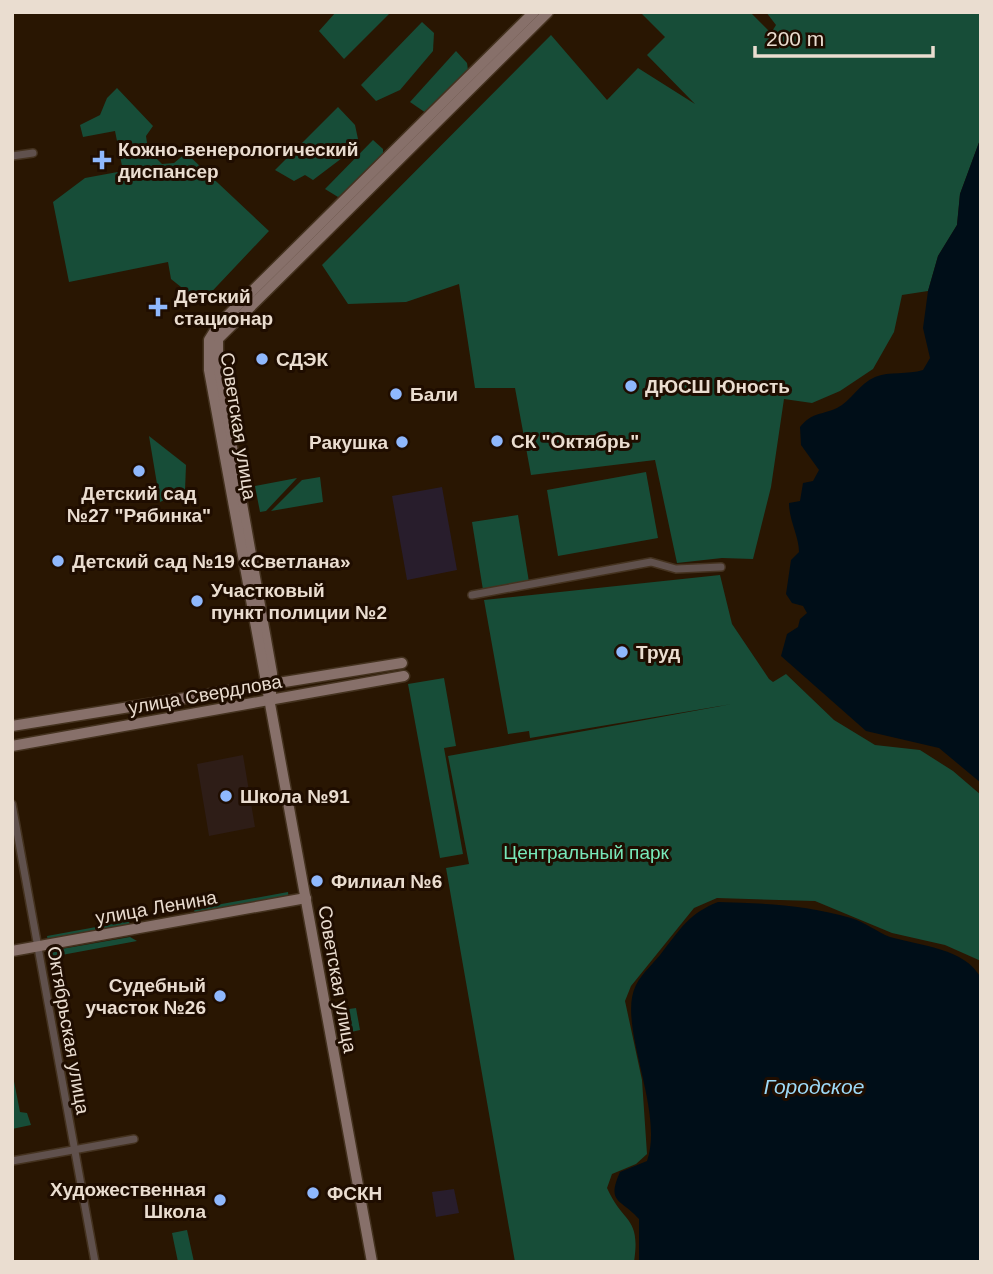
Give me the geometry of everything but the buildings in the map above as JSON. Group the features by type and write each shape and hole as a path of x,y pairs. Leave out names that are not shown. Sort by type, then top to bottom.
{"main road":[{"path":"303,249 534,12"},
{"path":"303,249 548,12"},
{"name":"Советская улица","path":"303,249 222,327 210,342 270,683 270,701 372,1262"},
{"name":"улица Свердлова","path":"12,726 402,663"},
{"name":"улица Свердлова","path":"12,746 404,676"},
{"name":"улица Ленина","path":"12,951 306,898"}],"street":[{"path":"12,156 33,153"},
{"path":"472,595 651,562 676,569 721,567"},
{"name":"Октябрьская улица","path":"12,804 95,1262"},
{"path":"12,1161 134,1139"}],"shaded area":[{"path":"442,487 457,570 407,580 392,496"},
{"name":"Школа №91","path":"243,755 255,827 209,836 197,764"},
{"path":"454,1189 459,1213 436,1217 432,1192"}],"green space":[{"path":"336,12 391,12 344,59 319,31"},
{"path":"640,12 750,12 771,33 776,25 766,12 981,12 981,137 960,194 957,225 938,256 928,291 902,295 894,332 873,369 840,391 812,403 784,399 771,487 753,559 722,558 677,563 655,460 531,475 515,388 475,388 459,284 406,302 348,304 322,265 551,35 607,100 638,68 695,104 647,55 665,37"},
{"path":"422,22 434,33 433,51 400,90 376,101 361,85"},
{"path":"456,51 467,63 468,70 426,113 410,102"},
{"path":"117,88 153,126 146,136 148,150 162,164 174,163 186,153 269,231 201,303 171,279 168,262 69,282 53,202 85,178 123,171 115,131 83,137 80,125 100,115 107,98"},
{"path":"338,107 355,125 358,139 346,155 313,180 305,175 294,181 275,170"},
{"path":"373,140 383,149 383,157 347,192 338,197 325,189"},
{"path":"149,436 186,465 185,491 160,502"},
{"path":"646,472 658,538 558,556 547,490"},
{"path":"320,477 323,502 271,511 302,480"},
{"path":"297,478 266,511 260,512 255,486"},
{"path":"518,515 529,582 483,590 472,522"},
{"name":"Центральный парк","path":"720,575 732,624 769,679 773,682 786,674 834,720 875,745 920,750 953,771 981,795 981,961 945,945 892,933 815,901 717,898 694,908 631,986 625,1001 642,1080 647,1154 636,1164 612,1174 607,1188 633,1228 636,1247 634,1262 515,1262 446,868 469,864 448,756 732,704 530,738 529,731 508,734 484,600"},
{"path":"444,678 456,746 444,748 463,854 440,858 408,684"},
{"path":"288,892 289,900 195,916 194,909"},
{"path":"129,921 130,928 48,942 47,936"},
{"path":"130,937 137,941 51,957 50,951"},
{"path":"356,1008 360,1030 347,1033 342,1010"},
{"path":"12,1071 20,1112 27,1113 31,1125 12,1129"},
{"path":"187,1230 194,1262 178,1262 172,1233"}],"water":[{"path":"981,137 981,783 939,748 866,731 781,656 787,634 798,627 800,619 807,613 803,606 792,603 786,594 791,560 799,552 789,503 800,501 803,483 813,481 819,470 801,445 800,427 813,416 842,405 875,377 923,370 930,358 923,328 928,291 938,256 957,225 960,194"},
{"name":"Городское","path":"718,902 785,906 834,914 856,920 890,937 953,954 974,968 981,978 981,1262 639,1262 639,1219 615,1195 620,1172 647,1161 651,1140 650,1117 635,1044 631,1002 636,985 681,928 700,911"}],"place":[{"name":"Кожно-венерологический диспансер","path":"102,160"},
{"name":"Детский стационар","path":"158,307"},
{"name":"СДЭК","path":"262,359"},
{"name":"ДЮСШ Юность","path":"631,386"},
{"name":"Бали","path":"396,394"},
{"name":"СК \"Октябрь\"","path":"497,441"},
{"name":"Ракушка","path":"402,442"},
{"name":"Детский сад №27 \"Рябинка\"","path":"139,471"},
{"name":"Детский сад №19 «Светлана»","path":"58,561"},
{"name":"Участковый пункт полиции №2","path":"197,601"},
{"name":"Труд","path":"622,652"},
{"name":"Школа №91","path":"226,796"},
{"name":"Филиал №6","path":"317,881"},
{"name":"Судебный участок №26","path":"220,996"},
{"name":"ФСКН","path":"313,1193"},
{"name":"Художественная Школа","path":"220,1200"}]}
